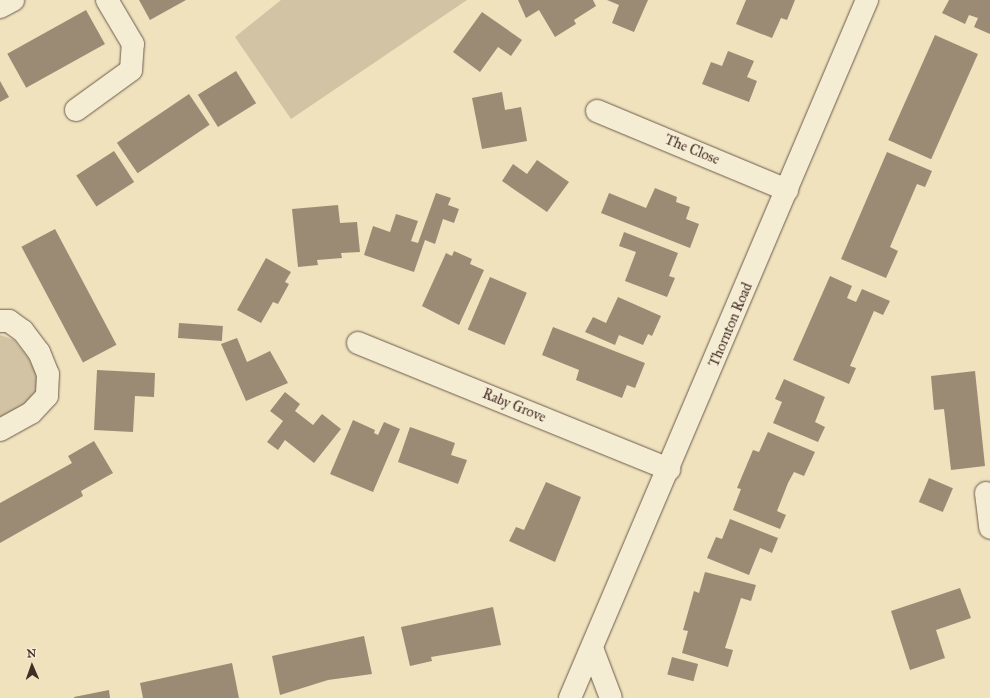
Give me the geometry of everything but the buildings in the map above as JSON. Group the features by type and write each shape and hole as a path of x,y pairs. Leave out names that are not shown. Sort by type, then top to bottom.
{"street":[{"path":"0,7 13,0"},
{"path":"76,110 130,70 133,44 107,0"},
{"name":"Thornton Road","path":"567,697 592,648 867,0"},
{"name":"The Close","path":"597,111 787,190"},
{"path":"0,321 9,321 23,331 39,352 48,374 47,396 31,413 0,430"},
{"name":"Raby Grove","path":"358,343 669,469"},
{"path":"986,494 990,528"},
{"path":"592,648 611,698"}],"shaded area":[{"path":"281,0 467,0 291,119 235,37"},
{"path":"0,335 14,340 27,356 36,371 38,389 32,399 0,418"}]}
